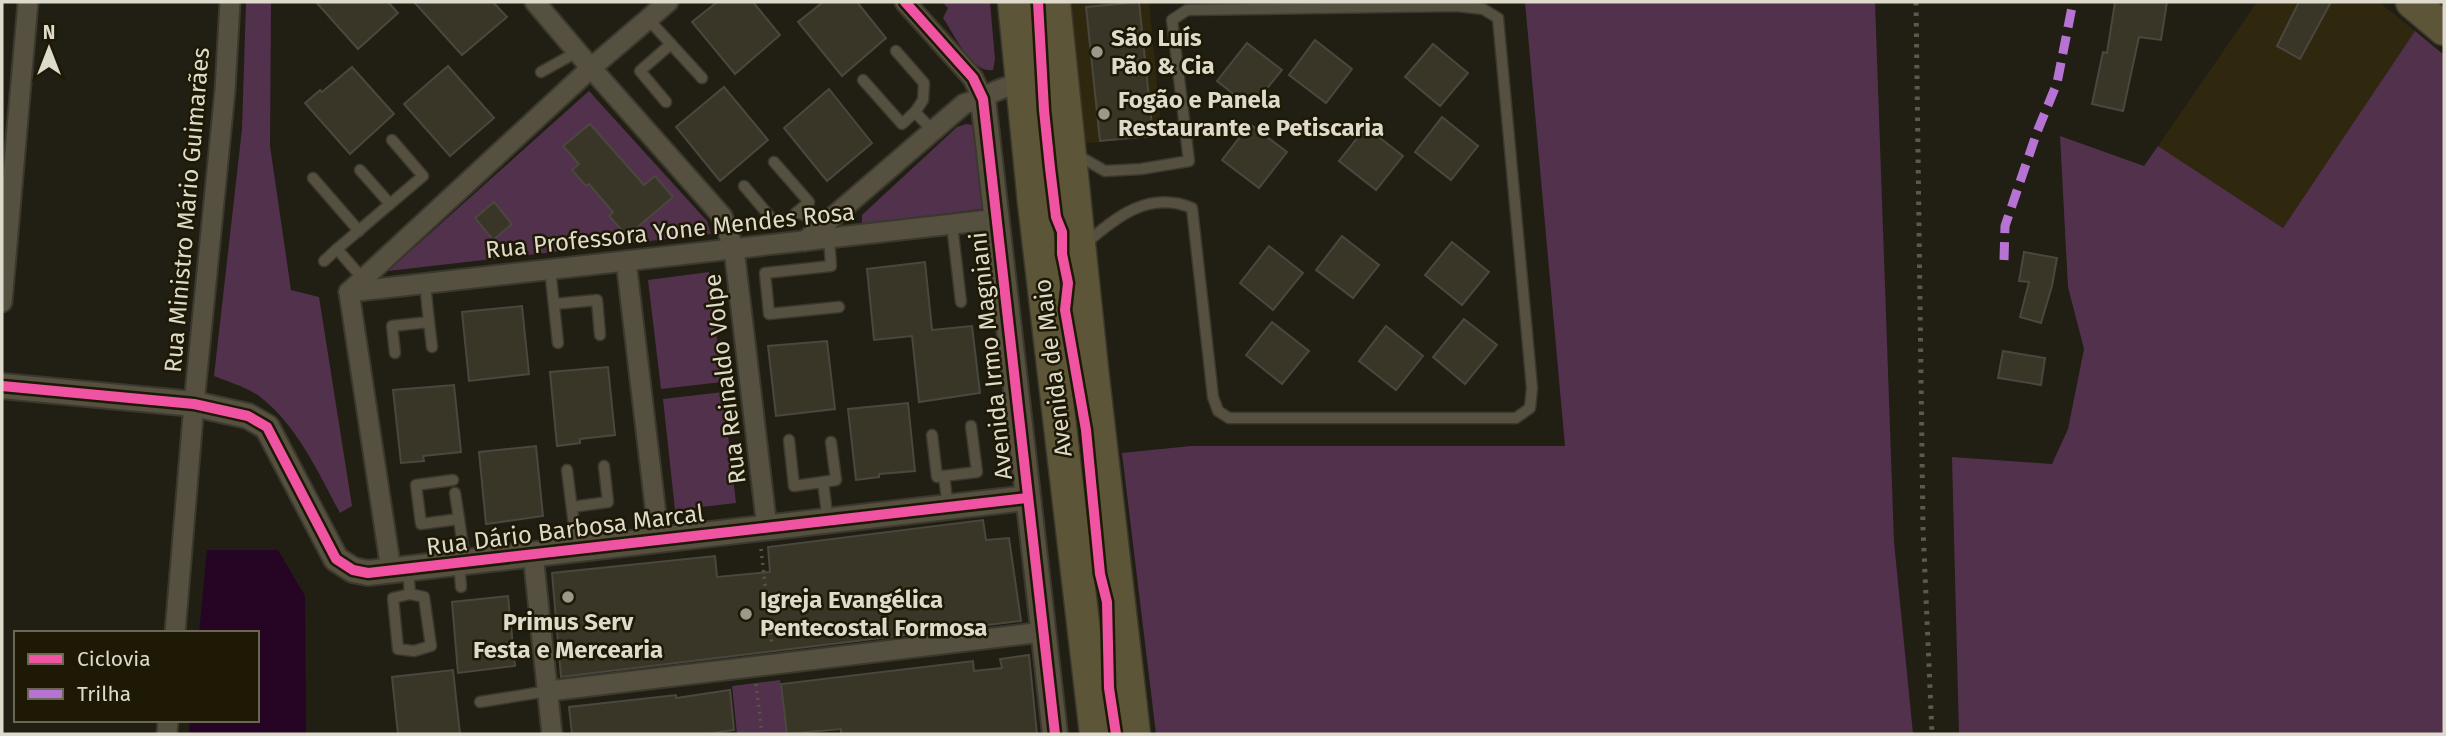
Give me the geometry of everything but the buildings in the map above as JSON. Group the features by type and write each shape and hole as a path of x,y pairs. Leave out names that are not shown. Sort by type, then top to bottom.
{"main road":[{"name":"Avenida de Maio","path":"1014,2 1021,83 1097,734"},
{"name":"Avenida de Maio","path":"1054,2 1068,150 1134,734"},
{"path":"2412,2 2444,29"},
{"path":"1021,83 1061,77"},
{"path":"1086,631 1121,622"}],"street":[{"path":"2,302 29,2"},
{"name":"Rua Ministro Mário Guimarães","path":"175,631 225,90 230,2"},
{"name":"Rua Reinaldo Volpe","path":"535,2 723,216 734,249 767,528"},
{"path":"399,570 356,285 591,68 668,2"},
{"path":"905,2 973,78 983,99"},
{"path":"829,229 964,104 983,99 1001,87 1021,83"},
{"name":"Avenida Irmo Magniani","path":"983,99 1055,734"},
{"name":"Rua Professora Yone Mendes Rosa","path":"356,285 425,283 805,241 829,229 952,225 998,219"},
{"path":"626,261 660,540"},
{"name":"Rua Dário Barbosa Marcal","path":"2,386 194,404 247,416 267,427 337,559 353,570 368,573 462,570 533,554 1027,498"},
{"path":"533,554 552,734"},
{"path":"549,691 1043,632"}],"lane":[{"path":"1068,150 1105,171 1141,169 1189,161 1172,20 1187,10 1457,6 1483,9 1498,18 1532,388 1530,408 1516,418 1229,418 1218,411 1213,397 1192,208 1177,201 1157,201 1144,205 1113,220 1080,249"},
{"path":"648,19 702,78"},
{"path":"666,102 639,71 671,44"},
{"path":"863,80 902,124 923,100 924,83 895,51"},
{"path":"541,72 577,52"},
{"path":"915,112 932,131"},
{"path":"324,261 423,176 392,141"},
{"path":"744,186 772,219 787,221 809,202 774,162"},
{"path":"360,170 390,204"},
{"path":"313,178 359,231"},
{"path":"797,212 829,229 831,266 765,273 769,314 839,307"},
{"path":"952,225 961,302"},
{"path":"337,249 356,285"},
{"path":"550,269 558,343"},
{"path":"425,283 432,347"},
{"path":"554,304 597,300 600,335"},
{"path":"395,353 392,326 429,322"},
{"path":"932,435 937,477 977,472 971,426"},
{"path":"789,440 794,486 836,480 831,442"},
{"path":"572,507 608,502 604,466"},
{"path":"567,470 577,549"},
{"path":"944,477 948,508"},
{"path":"453,480 416,485 421,524 459,519"},
{"path":"823,482 828,521"},
{"path":"455,493 462,570"},
{"path":"399,570 410,594"},
{"path":"410,594 424,597 430,646 414,651 398,649 393,598 410,594"},
{"path":"480,702 549,691"}],"path":[{"path":"740,531 742,542 760,540 773,654 752,657 762,734"}],"shaded area":[{"path":"246,2 271,2 270,146 291,290 319,297 352,506 340,513 306,450 285,421 259,396 214,376 242,129"},
{"path":"942,2 990,2 995,59 993,70 978,66 964,52 943,18 948,8"},
{"path":"1069,2 1149,2 1161,124 1153,136 1081,144"},
{"path":"1525,2 1875,2 1894,542 1913,734 1156,734 1122,453 1191,446 1565,446"},
{"path":"2257,2 2379,2 2415,31 2283,228 2158,146"},
{"path":"2415,31 2444,55 2444,734 1959,734 1952,457 2052,464 2068,429 2084,349 2068,287 2060,136 2144,166 2158,146 2283,228"},
{"path":"589,91 707,221 711,234 388,271"},
{"path":"974,125 984,202 981,209 862,224 862,215 957,127"},
{"path":"709,272 722,382 661,389 648,280"},
{"path":"723,392 736,503 675,510 663,399"},
{"path":"207,550 278,550 305,596 306,734 189,734 190,722 259,722 259,631 199,631"},
{"path":"780,680 787,734 737,734 732,686"}],"railway":[{"path":"1916,2 1923,528 1932,734"}],"marked path":[{"path":"2004,260 2005,226 2057,83 2073,2"}],"cycle path":[{"path":"905,2 973,78 983,99 1055,734"},
{"path":"1038,2 1050,168 1068,283 1065,310 1086,430 1100,574 1107,602 1109,688 1116,734"},
{"path":"2,386 194,404 248,416 267,427 336,559 353,570 368,573 1027,498"}],"place":[{"name":"São Luís Pão & Cia","path":"1097,52"},
{"name":"Fogão e Panela Restaurante e Petiscaria","path":"1104,114"},
{"name":"Primus Serv Festa e Mercearia","path":"568,597"},
{"name":"Igreja Evangélica Pentecostal Formosa","path":"746,614"}]}
